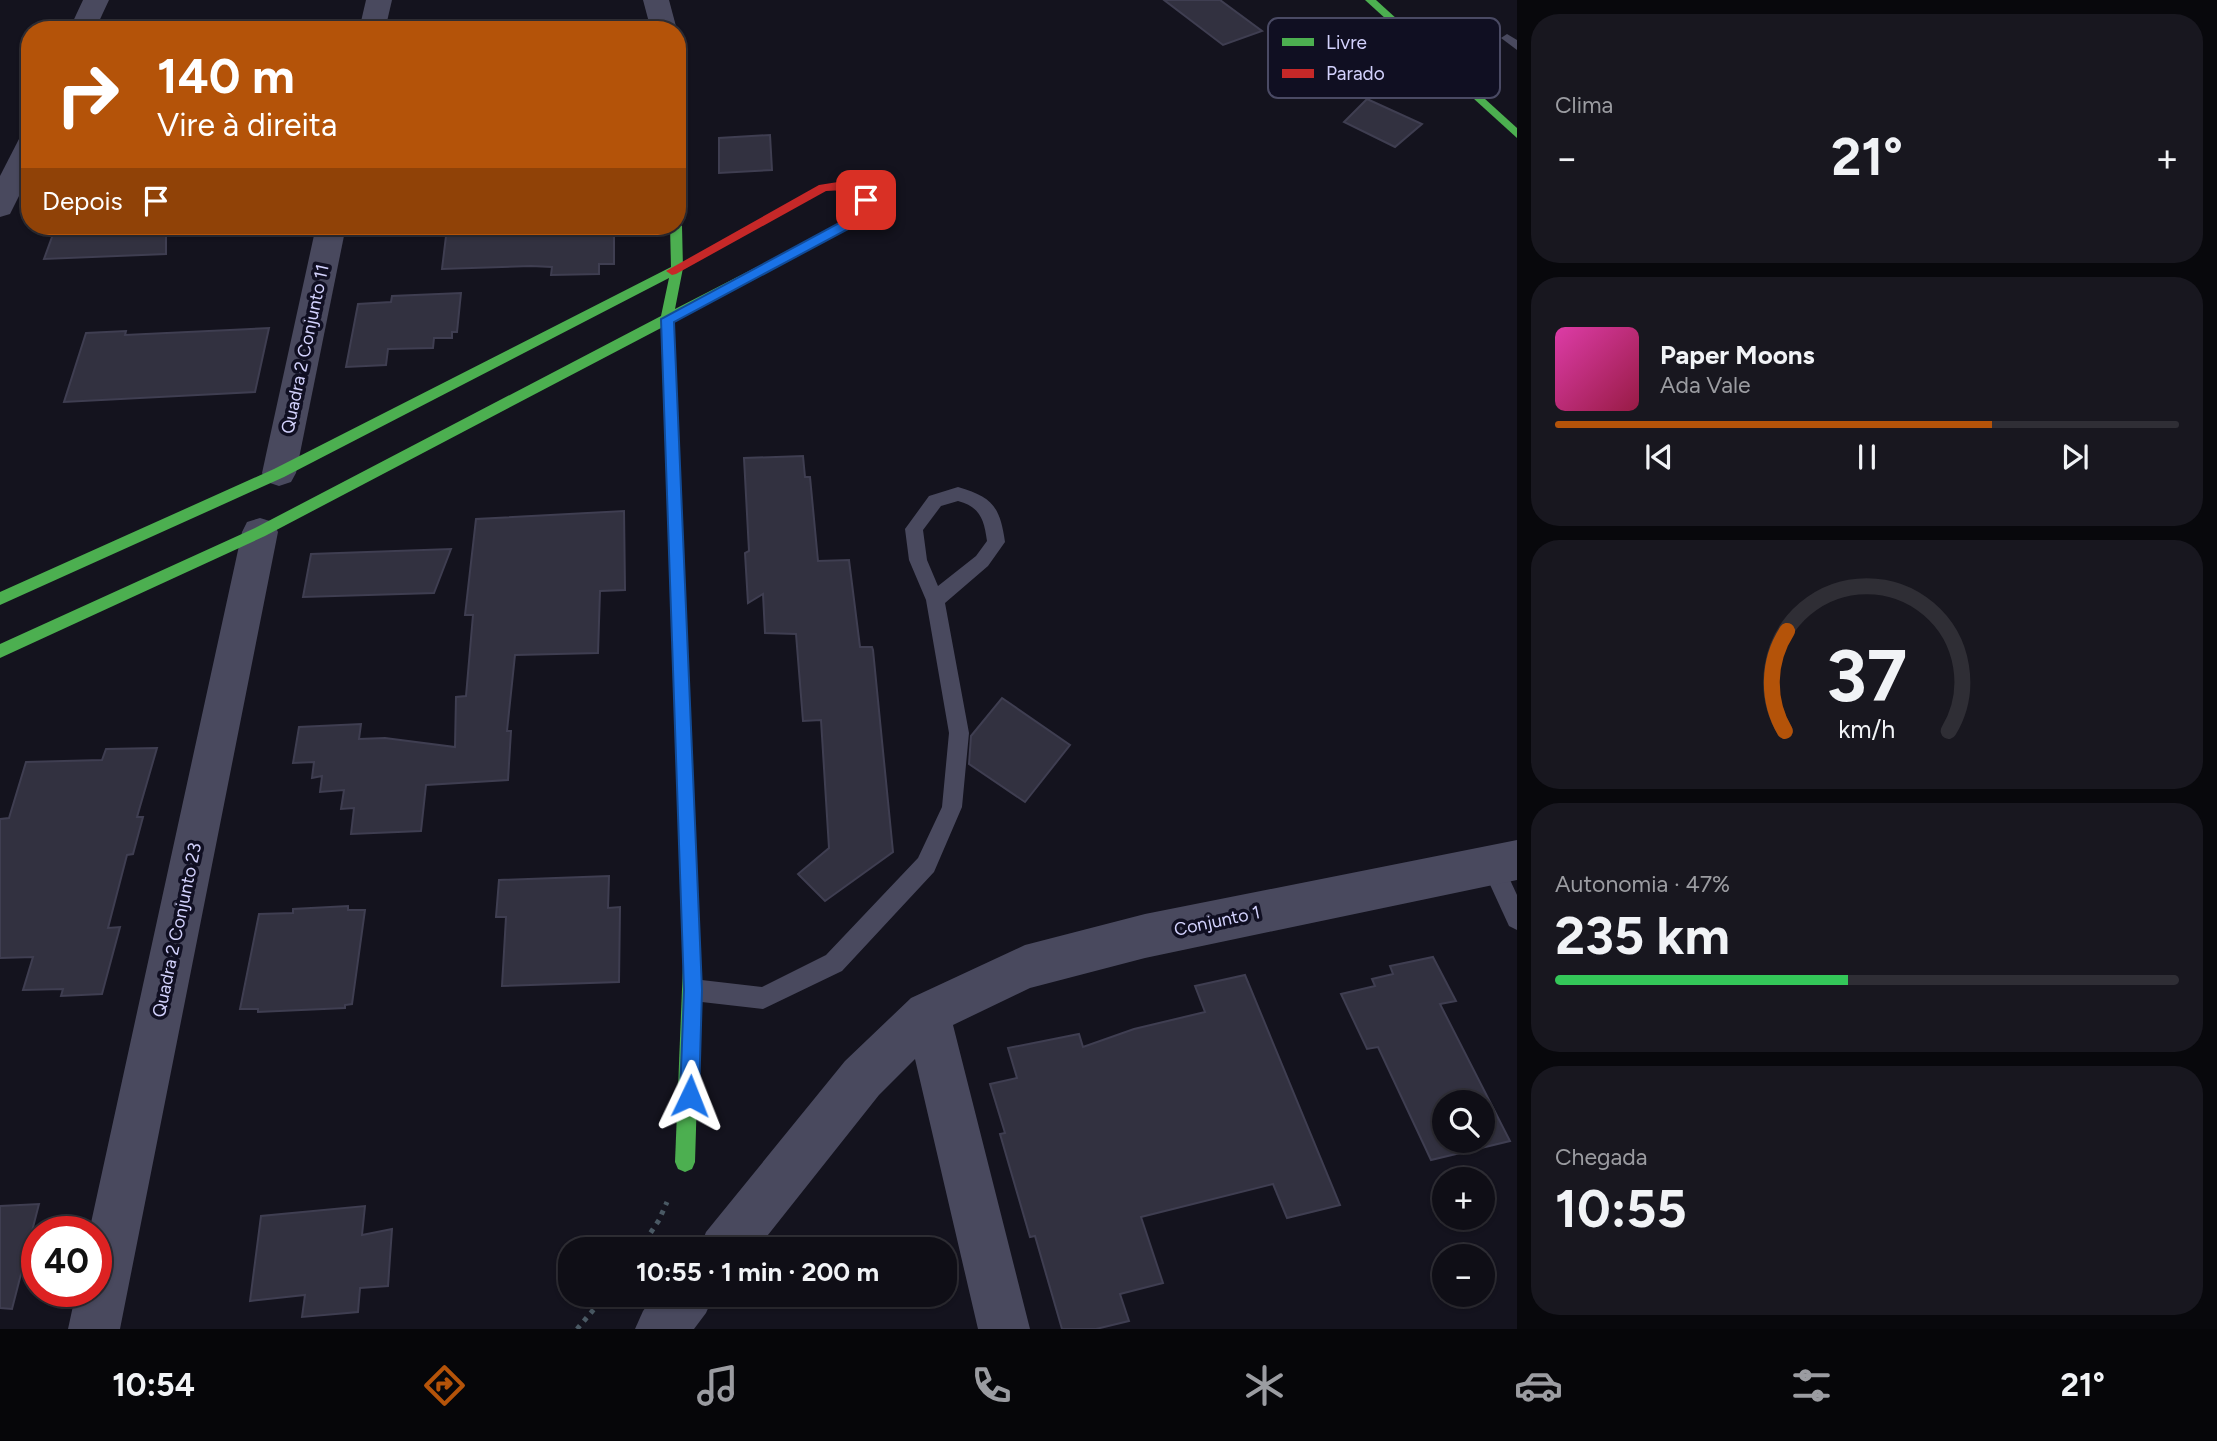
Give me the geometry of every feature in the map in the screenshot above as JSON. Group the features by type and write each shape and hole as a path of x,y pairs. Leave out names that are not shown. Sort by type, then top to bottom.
{"street":[{"path":"86,21 96,0"},
{"path":"374,21 379,0"},
{"path":"656,0 662,21"},
{"path":"1370,0 1391,18"},
{"path":"1485,98 1510,119 1517,134"},
{"path":"0,207 21,162"},
{"path":"0,599 279,473 677,268 823,188 836,184 849,186 866,200 869,209 861,217 260,532 0,651"},
{"name":"Quadra 2 Conjunto 11","path":"279,473 329,235"},
{"path":"676,235 677,268 667,319 693,990 685,1162"},
{"name":"Quadra 2 Conjunto 23","path":"94,1329 260,532"},
{"name":"Conjunto 1","path":"734,1237 862,1078 927,1014 1025,967 1145,936 1505,863"},
{"path":"927,1014 1003,1329"},
{"path":"661,1329 678,1307"}],"lane":[{"path":"693,990 763,998 834,962 926,865 952,807 960,733 935,600 918,560 914,529 935,501 958,494 978,500 993,518 996,542 982,561 935,600"},
{"path":"1505,863 1517,919"}],"path":[{"path":"648,1237 659,1220 685,1162"},
{"path":"577,1329 596,1307"}],"building":[{"path":"1164,0 1220,0 1262,31 1223,45"},
{"path":"1367,99 1422,124 1395,147 1344,122"},
{"path":"770,135 772,170 719,173 719,138"},
{"path":"53,235 166,235 166,254 44,259"},
{"path":"446,235 614,235 614,264 599,264 599,274 551,275 552,267 531,266 442,269"},
{"path":"461,293 457,332 452,332 452,338 434,338 433,348 388,349 386,365 346,367 358,304 391,302 392,296"},
{"path":"269,328 255,392 64,402 86,333 126,331 125,335"},
{"path":"803,456 805,477 810,477 818,561 849,560 860,647 872,647 873,650 893,852 825,901 798,874 829,848 821,720 803,721 796,634 765,633 763,594 748,603 745,553 749,551 744,458"},
{"path":"624,511 625,590 600,591 598,653 515,655 507,731 511,731 508,780 426,785 421,831 351,834 354,808 341,809 344,790 320,792 322,776 312,778 314,762 293,763 299,727 361,724 359,739 385,738 455,747 456,697 466,696 473,615 465,615 476,519"},
{"path":"451,549 434,593 303,597 311,554"},
{"path":"1002,698 1070,745 1025,802 969,764 971,736"},
{"path":"157,748 137,817 143,817 133,854 127,855 108,928 120,927 102,994 61,996 63,989 23,990 33,957 0,958 0,819 9,818 26,762 102,760 106,749"},
{"path":"609,876 608,908 620,907 619,982 502,986 506,917 496,917 499,880"},
{"path":"348,906 348,910 365,910 352,1004 345,1005 345,1008 258,1012 258,1009 240,1009 259,914"},
{"path":"1433,957 1456,1001 1440,1004 1484,1090 1432,1090 1432,1153 1460,1153 1431,1160 1378,1047 1367,1049 1341,994 1375,986 1372,979 1393,974 1390,966"},
{"path":"1245,975 1340,1205 1287,1218 1273,1184 1141,1217 1163,1283 1120,1294 1129,1321 1096,1329 1062,1329 1035,1236 1030,1237 1000,1134 1005,1133 990,1084 1017,1078 1008,1048 1079,1034 1083,1047 1134,1029 1205,1012 1195,986"},
{"path":"1495,1112 1510,1141 1495,1145"},
{"path":"39,1204 36,1216 21,1216 21,1274 12,1309 0,1308 0,1206"},
{"path":"365,1206 362,1235 392,1229 388,1286 360,1288 358,1312 302,1317 305,1295 250,1301 261,1216"}],"traffic: fast":[{"path":"1370,0 1390,18"},
{"path":"1478,98 1517,134"},
{"path":"0,651 260,532 854,221"},
{"path":"676,235 677,268 667,319 685,786"},
{"path":"0,599 279,473 672,271"},
{"path":"685,1162 692,965"}],"traffic: jam":[{"path":"672,271 823,188 845,187 861,196 869,209 854,221"},
{"path":"685,786 692,965"}],"route":[{"path":"690,1096 693,990 667,319 861,217 869,209 866,200"}]}
